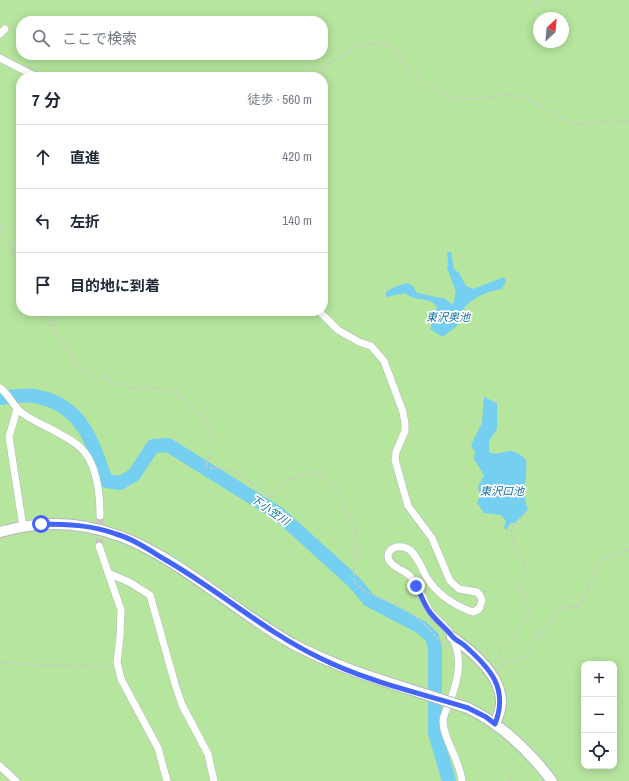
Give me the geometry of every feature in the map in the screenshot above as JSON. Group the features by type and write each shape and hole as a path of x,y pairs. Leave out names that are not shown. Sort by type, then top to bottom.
{"street":[{"path":"0,58 27,72"},
{"path":"324,316 338,330 359,342 372,346 384,361 403,412 405,424 405,430 396,452 395,460 408,506 436,546 450,581 459,589 477,592 481,597 482,601 479,609 473,612 464,609 447,599 437,590 428,580 410,551 400,546 395,547 389,554 388,558 391,563 411,577 429,611 449,631 452,637 460,668 456,687 443,719 444,729 458,761 462,781"},
{"path":"0,388 17,409 79,446 87,456 100,493 100,516"},
{"path":"17,409 9,437 23,527"},
{"path":"0,532 41,524 65,524 88,527 116,534 138,543 185,571 290,642 320,658 349,670 468,708 486,717 523,748 552,781"},
{"path":"99,546 121,610 117,662 121,679 158,748 167,781"},
{"path":"108,573 129,582 150,595 175,684 182,704 208,754 214,781"},
{"path":"452,637 464,645 488,670 497,684 501,702 495,724"},
{"path":"0,766 16,781"}],"path":[{"path":"536,0 540,9"},
{"path":"309,72 319,68 351,49 376,44 385,46 399,53 411,72 425,83 453,99 511,95 530,99 558,117 572,123 612,120 629,122"},
{"path":"0,226 16,256"},
{"path":"45,316 79,368 129,388 147,387 167,391 181,396 204,419 215,441 205,467 231,470 263,490 270,498 287,480 317,471 335,489 355,528 354,582 363,591 399,606 419,618 448,649"},
{"path":"494,664 503,645 519,631 530,609 518,586 526,565 513,542 511,528 528,510"},
{"path":"491,670 528,655 539,632 560,608 580,607 599,562 629,549"},
{"path":"0,663 118,667"},
{"path":"510,781 514,774"}],"green space":[{"path":"0,0 629,0 629,781 0,781"}],"water":[{"name":"東沢奥池","path":"447,252 451,252 454,269 459,273 466,286 473,289 504,277 506,281 502,289 486,293 470,302 463,310 460,322 443,337 430,329 437,307 434,303 414,298 405,293 386,297 386,292 394,287 407,283 413,286 417,293 444,298 453,305 456,291 447,268"},
{"name":"東沢口池","path":"484,397 497,403 497,429 489,441 489,452 498,454 510,451 520,454 526,460 525,497 528,510 515,523 511,523 506,530 504,527 506,521 501,515 484,513 477,503 480,496 478,487 484,475 474,459 475,452 471,445 482,423"}],"waterway":[{"name":"下小笠川","path":"0,398 30,395 50,400 64,407 83,426 96,452 106,481 120,483 134,475 153,446 168,445 279,514 354,582 369,600 421,627 432,637 435,648 435,733 449,781"}],"tunnel":[{"path":"99,546 100,516"}],"route":[{"path":"41,524 65,524 88,527 116,534 138,543 185,571 290,642 320,658 349,670 468,708 486,717 495,724 501,702 497,684 488,670 464,645 452,637 449,631 429,611 416,586"}]}
